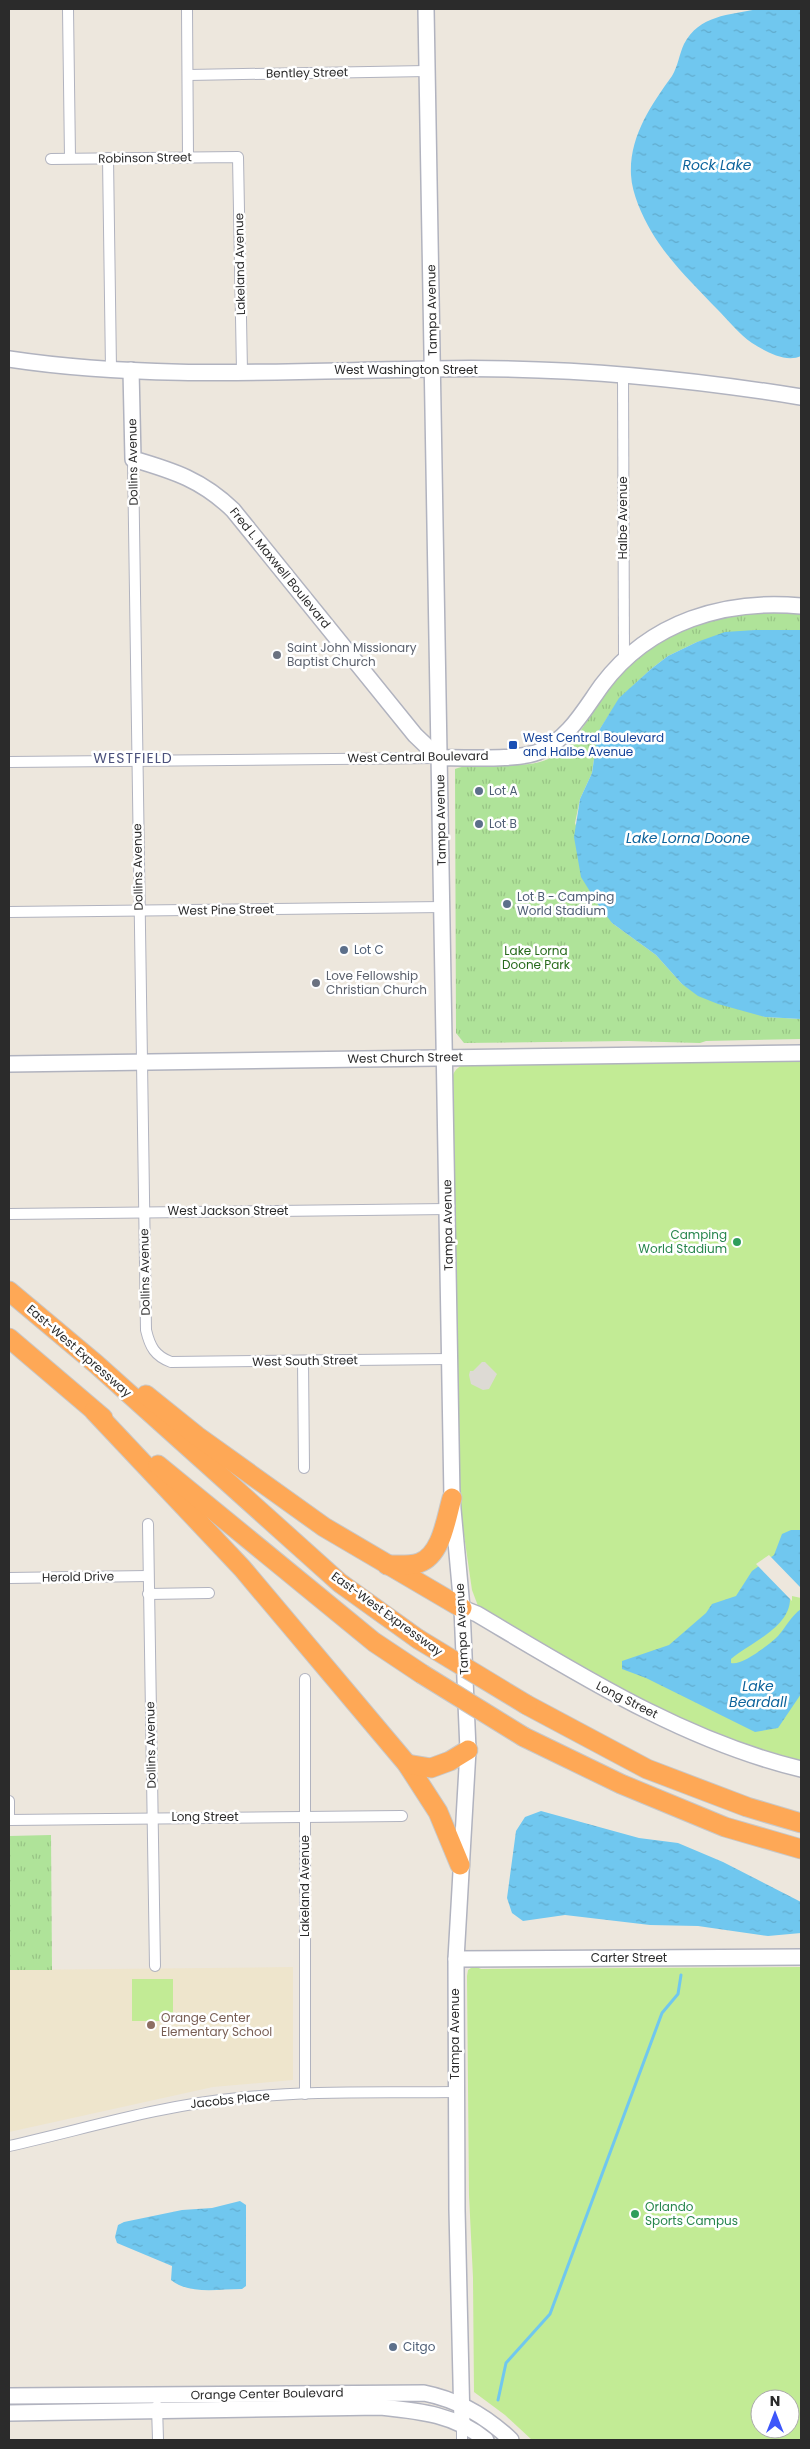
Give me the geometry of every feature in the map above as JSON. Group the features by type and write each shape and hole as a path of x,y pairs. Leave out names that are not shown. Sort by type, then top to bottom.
{"highway":[{"name":"East-West Expressway","path":"9,1291 96,1364 340,1583 418,1639 526,1705 647,1769 747,1807 801,1823"},
{"path":"9,1338 94,1411 374,1642 422,1674 524,1737 621,1784 708,1820 801,1849"},
{"path":"96,1364 125,1378 267,1487 324,1527 462,1608"},
{"path":"94,1411 242,1568 407,1764 438,1812 460,1865"},
{"path":"387,1565 419,1563 432,1553 438,1544 452,1498"},
{"path":"407,1764 431,1768 468,1750"}],"street":[{"path":"68,9 70,158"},
{"path":"187,9 188,157"},
{"name":"Tampa Avenue","path":"426,9 434,369 443,908 443,1058 448,1209 452,1498 462,1608 468,1750 456,1959 455,2092 462,2440"},
{"name":"Bentley Street","path":"188,75 427,71"},
{"name":"Robinson Street","path":"51,158 238,157"},
{"name":"Lakeland Avenue","path":"238,157 242,371"},
{"path":"108,158 111,369"},
{"name":"West Washington Street","path":"9,359 131,370 434,369 560,371 702,383 801,397"},
{"name":"Dollins Avenue","path":"131,370 146,1330 153,1351 160,1358"},
{"name":"Halbe Avenue","path":"623,376 624,660"},
{"name":"Fred L. Maxwell Boulevard","path":"133,459 178,473 196,481 215,493 233,510 412,731 439,758"},
{"name":"West Central Boulevard","path":"9,762 439,758 518,756 536,753 563,737 583,714 603,684 624,660 652,638 681,622 716,610 749,605 801,606"},
{"name":"West Pine Street","path":"9,912 443,908"},
{"name":"West Church Street","path":"9,1064 801,1053"},
{"name":"West Jackson Street","path":"9,1214 448,1209"},
{"name":"West South Street","path":"160,1358 171,1362 185,1363 450,1359"},
{"path":"303,1362 304,1468"},
{"name":"Dollins Avenue","path":"148,1524 155,1966"},
{"name":"Herold Drive","path":"9,1578 148,1576"},
{"path":"148,1594 209,1593"},
{"name":"Long Street","path":"462,1608 477,1614 601,1687 682,1728 726,1746 801,1770"},
{"name":"Lakeland Avenue","path":"305,1679 305,2094"},
{"path":"9,1801 9,1820"},
{"name":"Long Street","path":"9,1820 402,1816"},
{"name":"Carter Street","path":"456,1959 801,1957"},
{"name":"Jacobs Place","path":"9,2146 180,2106 239,2098 305,2094 455,2092"},
{"name":"Orange Center Boulevard","path":"9,2413 157,2411 424,2393 445,2397 462,2404 478,2413 511,2440"},
{"path":"157,2395 158,2440"},
{"name":"Orange Center Boulevard","path":"9,2396 157,2395 416,2410 444,2416 462,2423 486,2440"}],"shaded area":[{"path":"482,1362 485,1362 497,1374 489,1389 483,1390 471,1384 469,1375 470,1371 473,1371"},
{"name":"Orange Center Elementary School","path":"293,1967 293,2080 213,2087 9,2132 9,1970"}],"green space":[{"name":"Lake Lorna Doone Park","path":"747,612 801,614 801,630 755,630 697,642 668,656 620,698 598,732 592,773 580,799 575,823 612,923 656,955 682,984 765,1017 801,1019 801,1039 706,1041 700,1043 628,1041 464,1043 456,1033 455,769 481,764 520,765 546,760 559,753 574,740 619,674 649,648 685,628 704,621"},
{"path":"801,1057 801,1762 714,1734 651,1706 594,1676 478,1606 472,1590 460,1507 452,1083 455,1072 464,1064"},
{"path":"51,1835 52,1970 9,1970 9,1836"},
{"name":"Orlando Sports Campus","path":"474,1966 481,1969 801,1967 801,2440 532,2440 505,2415 474,2392 473,2278 469,2195 468,1970"},
{"path":"132,1979 173,1979 173,2021 132,2021"}],"water":[{"name":"Rock Lake","path":"758,9 801,9 801,356 795,358 776,356 752,343 734,327 682,272 665,252 648,225 635,197 631,175 631,161 643,122 656,98 672,76 684,44 690,34 706,22 716,18"},
{"name":"Lake Lorna Doone","path":"801,630 801,1019 765,1017 718,1004 698,996 682,984 656,955 612,923 599,906 581,877 574,837 580,799 592,773 598,732 619,698 668,656 697,642 725,632"},
{"name":"Lake Beardall","path":"791,1530 801,1530 801,1596 795,1593 790,1598 789,1608 777,1626 731,1659 731,1663 736,1663 749,1658 763,1649 778,1636 791,1618 801,1609 801,1694 778,1728 755,1732 646,1678 622,1669 622,1661 669,1645 706,1613 712,1604 736,1596 752,1571 774,1555 782,1534"},
{"path":"541,1811 639,1838 678,1843 723,1862 801,1902 801,1933 768,1936 698,1926 650,1925 565,1915 523,1921 512,1913 507,1898 516,1831 525,1817"},
{"path":"240,2201 246,2205 246,2286 242,2289 205,2290 179,2285 171,2280 172,2266 117,2243 115,2237 118,2225 124,2222 182,2210 212,2208"}],"pier":[{"path":"769,1555 801,1588 801,1598 792,1596 792,1601 756,1564"}],"waterway":[{"path":"498,2400 506,2363 550,2314 662,2013 678,1994 681,1975"}],"place":[{"name":"Saint John Missionary Baptist Church","path":"277,655"},
{"name":"West Central Boulevard and Halbe Avenue","path":"513,745"},
{"name":"Lot A","path":"479,791"},
{"name":"Lot B","path":"479,824"},
{"name":"Lot B - Camping World Stadium","path":"507,904"},
{"name":"Lot C","path":"344,950"},
{"name":"Love Fellowship Christian Church","path":"316,983"},
{"name":"Camping World Stadium","path":"737,1242"},
{"name":"Orange Center Elementary School","path":"151,2025"},
{"name":"Orlando Sports Campus","path":"635,2214"},
{"name":"Citgo","path":"393,2347"}],"district":[{"name":"WESTFIELD","path":"133,758"}]}
